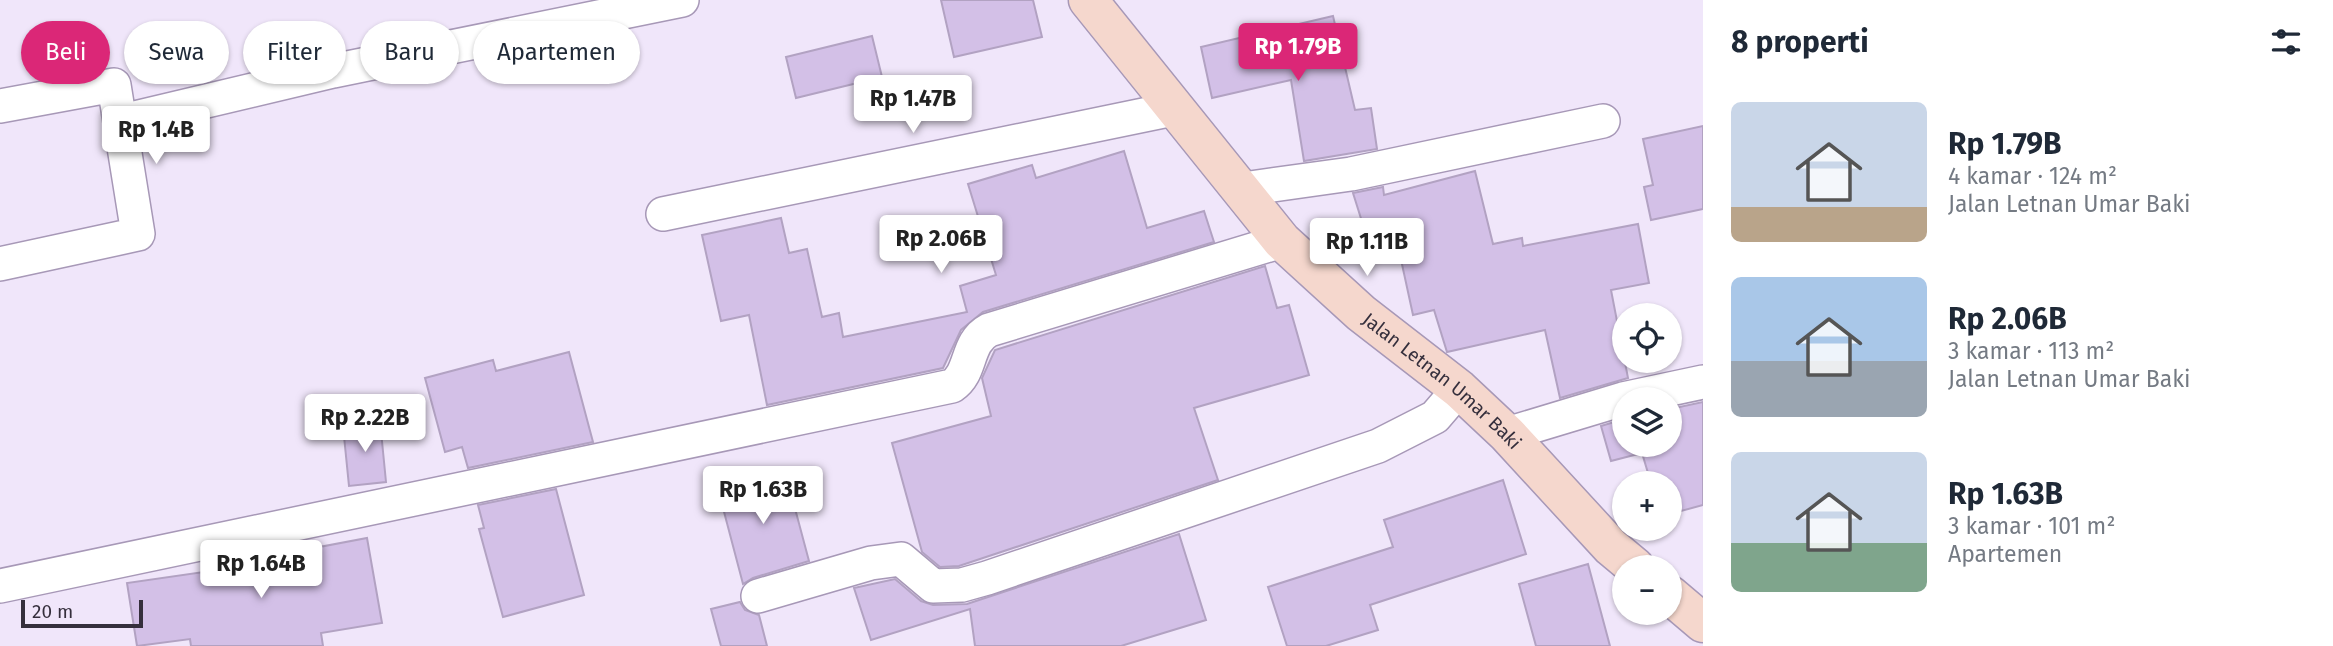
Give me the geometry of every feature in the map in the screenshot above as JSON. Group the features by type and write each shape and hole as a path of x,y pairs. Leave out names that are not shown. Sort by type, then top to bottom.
{"street":[{"path":"122,121 333,71 682,0"},
{"name":"Jalan Letnan Umar Baki","path":"1088,0 1173,109 1243,189 1282,242 1361,313 1459,389 1507,434 1621,555"},
{"path":"0,106 114,85 122,121 138,234 0,264"},
{"path":"663,214 1173,109"},
{"path":"1243,189 1351,174 1603,121"},
{"path":"0,586 952,386 962,376 973,343 989,330 1282,242"},
{"path":"1507,434 1623,398 1703,382"},
{"path":"758,596 872,563 901,559 933,586 962,585 987,578 1378,446 1435,417 1459,389"},
{"path":"1682,606 1703,623"}],"building":[{"path":"941,0 1033,0 1042,37 954,57"},
{"path":"1333,16 1355,110 1371,108 1377,149 1304,161 1291,80 1212,98 1201,47"},
{"path":"872,36 882,77 796,98 786,57"},
{"path":"1703,126 1703,209 1651,220 1644,187 1653,185 1643,139"},
{"path":"1124,151 1147,228 1204,211 1214,242 983,312 961,330 943,368 767,405 749,315 721,321 702,235 781,218 789,253 807,249 822,317 839,313 843,337 967,312 960,286 996,275 968,184 1032,165 1036,178"},
{"path":"1475,171 1493,244 1522,238 1523,246 1638,224 1649,283 1611,290 1614,303 1612,373 1627,373 1628,378 1560,398 1545,330 1447,352 1434,310 1413,315 1400,255 1375,263 1353,193 1383,187 1384,195"},
{"path":"1265,266 1277,308 1289,305 1309,375 1194,408 1218,480 959,566 940,567 922,552 892,443 991,416 982,378 995,350"},
{"path":"569,352 593,442 468,468 462,447 445,452 425,378 493,360 496,371"},
{"path":"1703,402 1703,505 1682,511 1682,471 1647,471 1643,457 1682,457 1682,406"},
{"path":"380,421 386,482 349,486 343,426"},
{"path":"1612,423 1612,457 1626,457 1611,461 1601,426"},
{"path":"785,471 809,561 753,578 743,584 718,489"},
{"path":"1503,480 1526,554 1370,605 1378,630 1326,646 1287,646 1268,587 1393,547 1384,520"},
{"path":"556,489 584,595 503,617 479,529 484,528 478,505"},
{"path":"1179,534 1206,620 1121,646 975,646 970,609 871,640 854,588 895,579 921,601 933,605 967,604"},
{"path":"367,538 382,623 321,633 323,646 191,646 190,639 137,646 127,583 204,572 203,569"},
{"path":"1588,564 1610,646 1536,646 1519,584"},
{"path":"740,602 745,610 759,615 767,646 721,646 711,609"}]}
